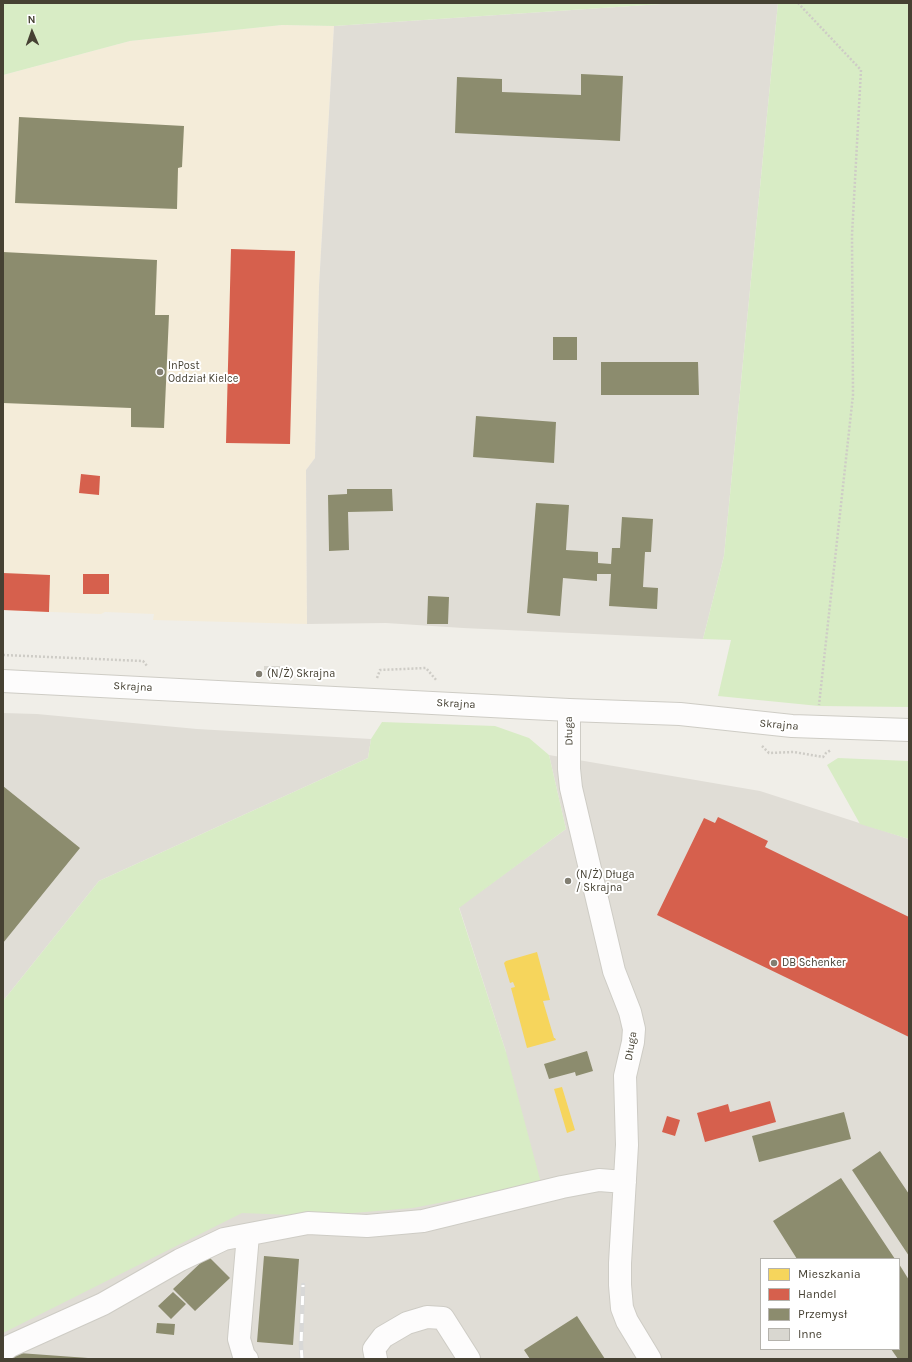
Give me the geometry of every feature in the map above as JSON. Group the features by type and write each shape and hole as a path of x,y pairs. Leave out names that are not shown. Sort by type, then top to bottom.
{"street":[{"name":"Skrajna","path":"3,681 569,710 680,714 817,728 909,730"},
{"name":"Długa","path":"569,710 569,769 571,788 612,965 630,1012 634,1029 633,1042 625,1076 627,1145 620,1285 622,1308 627,1321 650,1359"},
{"path":"3,1350 103,1304 180,1260 224,1240 308,1223 367,1226 423,1222 562,1187 599,1180 625,1182"},
{"path":"247,1359 244,1356 239,1338 248,1235"},
{"path":"376,1359 374,1349 383,1336 407,1323 427,1317 443,1318 469,1359"}],"path":[{"path":"798,3 861,70 852,235 853,395 817,728"}],"shaded area":[{"path":"676,3 778,3 724,556 703,639 386,623 307,624 306,470 315,458 319,286 334,26"},
{"name":"InPost Oddział Kielce","path":"282,25 334,26 319,286 315,458 306,470 307,624 153,620 154,614 105,612 101,614 3,610 3,75 130,41"},
{"path":"3,713 37,714 197,729 371,739 368,758 99,881 3,1001"},
{"path":"549,755 760,791 909,839 909,1359 3,1359 3,1330 506,1052 459,907 566,829"}],"green space":[{"path":"3,3 676,3 334,26 282,25 130,41 3,75"},
{"path":"778,3 909,3 909,707 819,706 718,696 731,640 703,639 724,556"},
{"path":"382,722 495,726 529,738 549,755 566,829 459,908 506,1052 541,1183 413,1208 317,1216 242,1213 3,1333 3,1001 99,881 368,758 371,739"},
{"path":"838,758 909,761 909,839 860,824 827,765"}],"building: Mieszkania":[{"path":"537,952 550,1000 543,1001 554,1038 556,1040 527,1048 511,988 515,987 513,982 510,983 504,963 506,961"},
{"path":"562,1087 575,1130 567,1133 554,1089"}],"building: Handel":[{"path":"231,249 295,251 290,444 226,443"},
{"path":"81,474 100,476 99,495 79,493"},
{"path":"3,573 50,575 49,612 3,610"},
{"path":"83,574 109,574 109,594 83,594"},
{"path":"718,817 768,841 765,847 909,917 909,1037 657,915 704,818 715,823"},
{"path":"770,1101 776,1122 705,1142 697,1113 728,1104 730,1112"},
{"path":"667,1116 680,1120 675,1136 662,1132"}],"building: Przemysł":[{"path":"581,74 623,76 620,141 455,133 457,77 502,79 502,92 581,95"},
{"path":"19,117 184,126 182,167 178,168 177,209 15,203"},
{"path":"3,252 157,260 155,315 169,315 164,428 131,427 131,408 3,403"},
{"path":"553,337 577,337 577,360 553,360"},
{"path":"601,362 698,362 699,395 601,395"},
{"path":"476,416 556,422 554,463 473,457"},
{"path":"347,489 392,489 393,511 348,512 349,550 329,551 328,495 347,494"},
{"path":"536,503 569,505 566,550 598,552 598,563 611,564 612,548 620,548 622,517 653,519 651,552 645,552 643,587 658,588 657,609 609,606 611,574 597,574 597,581 563,578 560,616 527,613"},
{"path":"428,596 449,597 448,624 427,624"},
{"path":"3,786 80,848 3,943"},
{"path":"587,1051 593,1071 576,1076 575,1072 549,1079 544,1064"},
{"path":"844,1112 851,1139 759,1162 752,1136"},
{"path":"880,1151 909,1194 909,1256 852,1170"},
{"path":"841,1178 894,1258 796,1258 773,1221"},
{"path":"208,1256 230,1278 195,1311 173,1289"},
{"path":"264,1256 299,1259 293,1345 257,1342"},
{"path":"900,1266 909,1280 909,1359 898,1359 892,1350 900,1350"},
{"path":"173,1292 186,1304 171,1319 158,1306"},
{"path":"577,1316 605,1359 530,1359 524,1350"},
{"path":"157,1323 175,1324 174,1335 156,1333"},
{"path":"5,1352 88,1358 88,1359 5,1359"}],"building: Inne":[{"path":"264,666 280,666 280,670 264,670"}],"railway":[{"path":"302,1359 303,1285"}],"place":[{"name":"InPost Oddział Kielce","path":"160,372"},
{"name":"(N/Ż) Skrajna","path":"259,674"},
{"name":"(N/Ż) Długa / Skrajna","path":"568,881"},
{"name":"DB Schenker","path":"774,963"}]}
